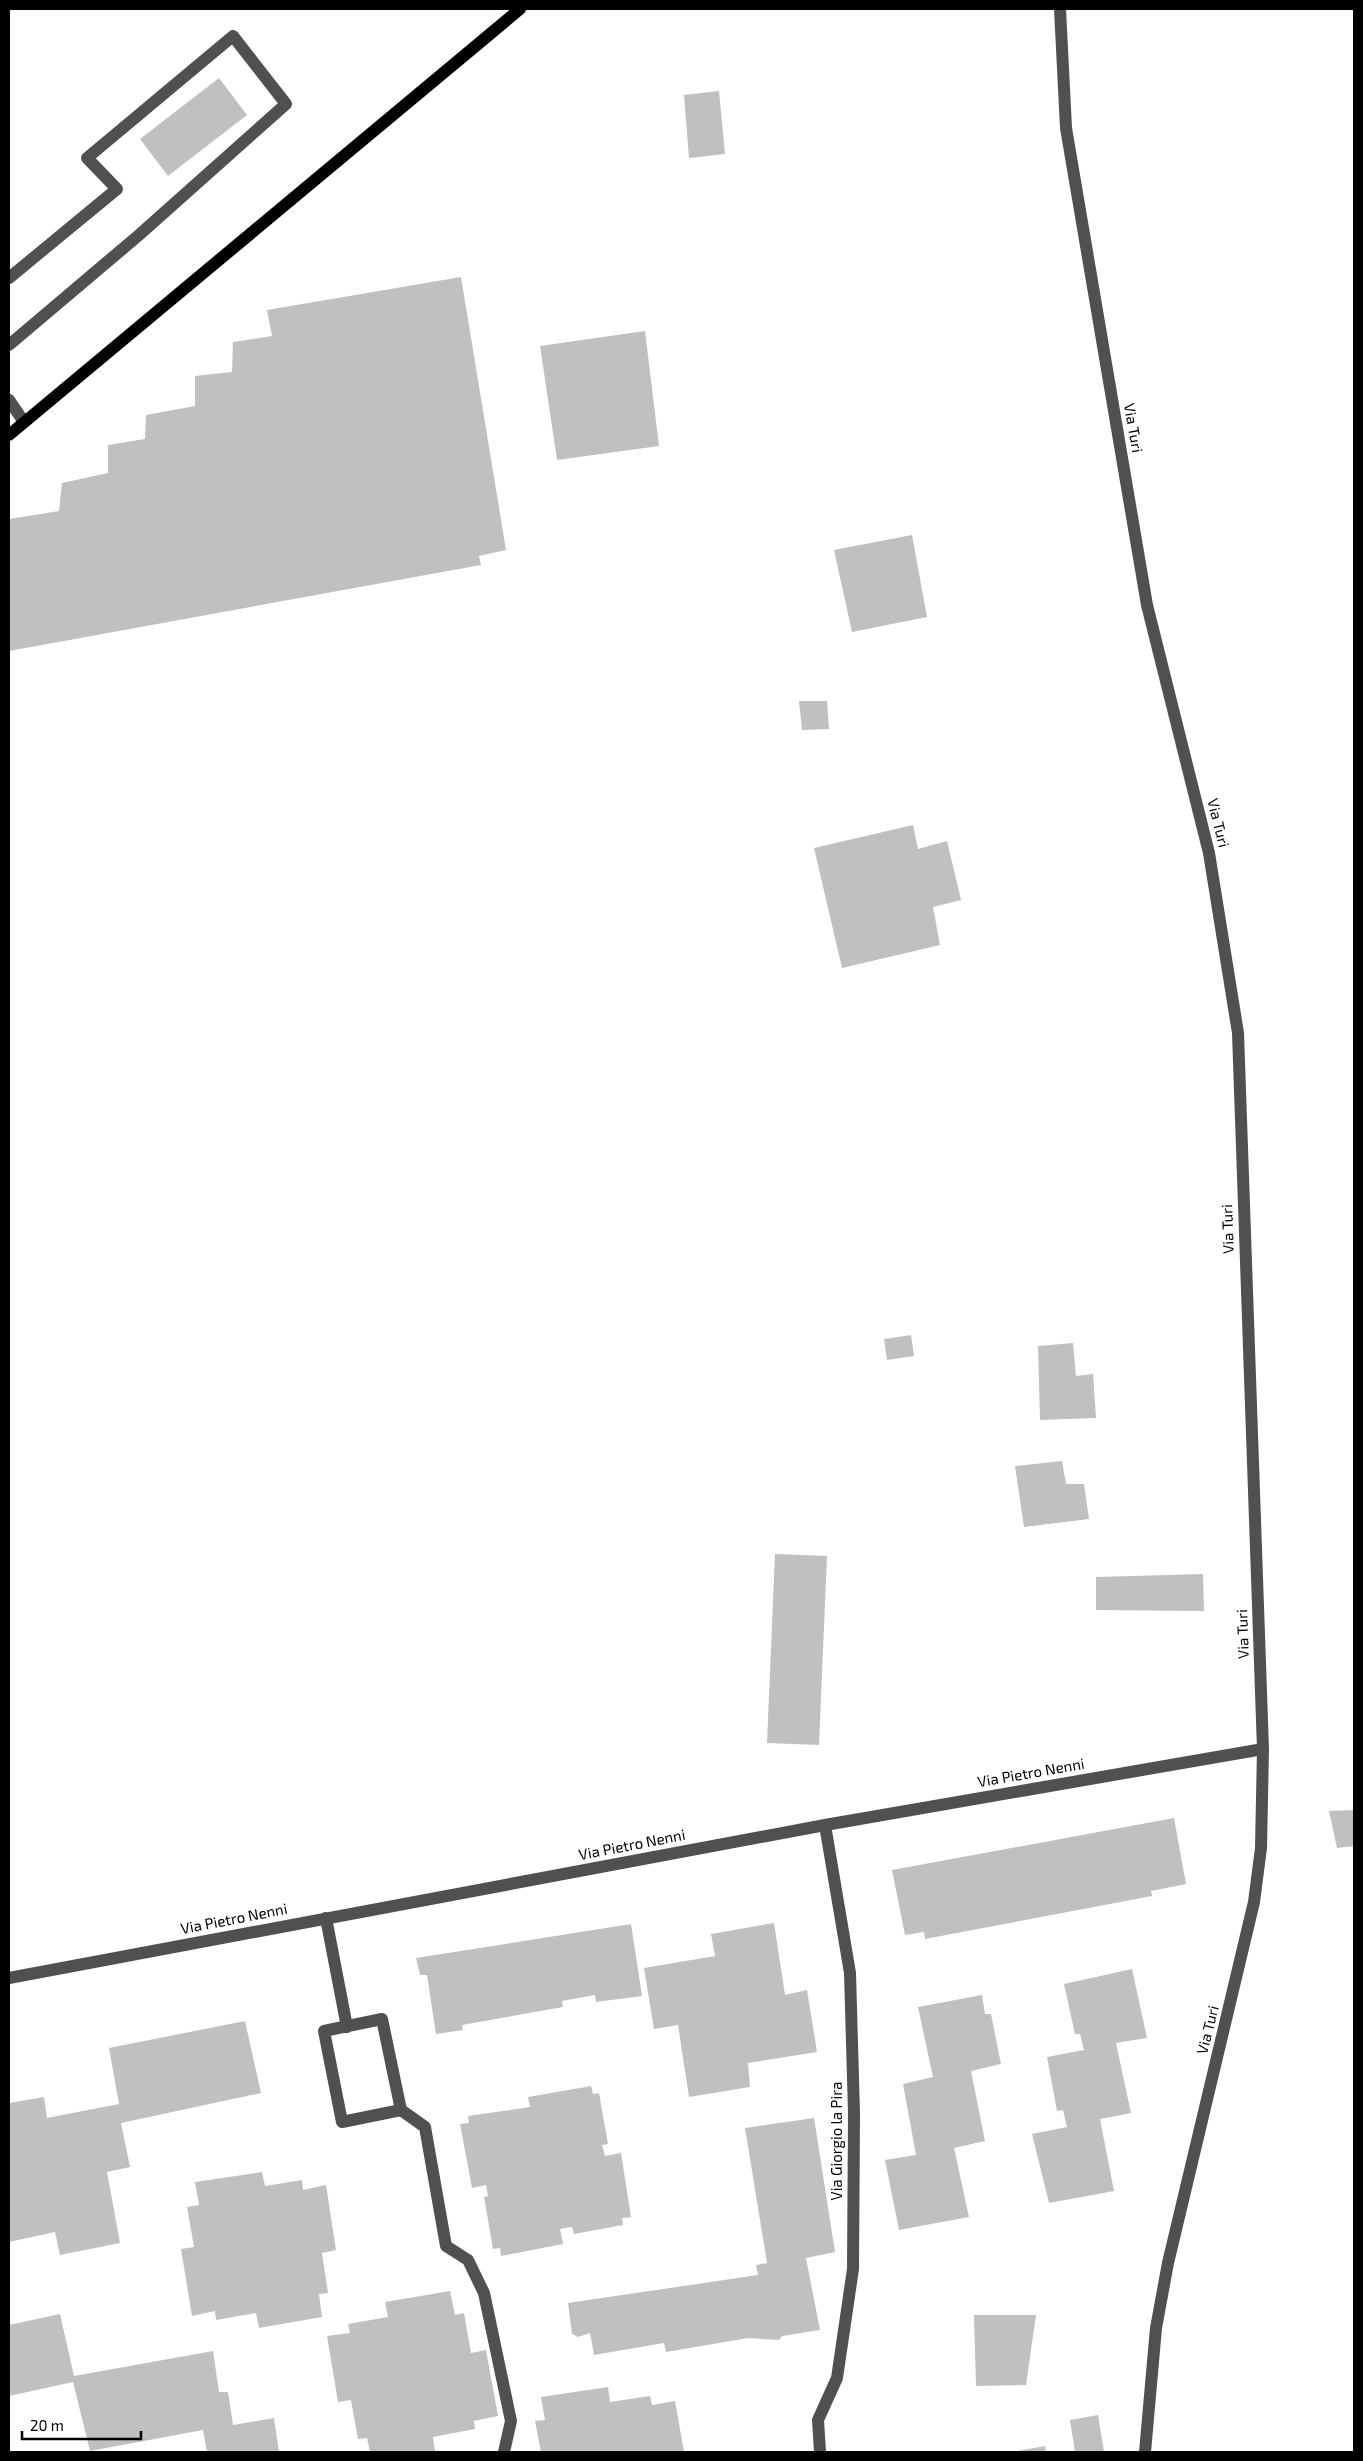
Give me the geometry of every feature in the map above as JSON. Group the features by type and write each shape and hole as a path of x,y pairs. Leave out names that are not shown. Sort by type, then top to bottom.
{"main road":[{"path":"9,435 520,9"}],"street":[{"name":"Via Turi","path":"1060,9 1066,128 1147,605 1209,853 1238,1033 1263,1749 1261,1848 1254,1902 1168,2263 1156,2328 1145,2452"},
{"path":"9,278 117,189 87,158 233,36 286,104 139,235 9,345"},
{"path":"9,400 24,422"},
{"name":"Via Pietro Nenni","path":"9,1978 825,1825 1263,1749"},
{"name":"Via Giorgio la Pira","path":"820,2452 818,2420 838,2378 853,2269 854,2113 850,1973 825,1825"},
{"path":"326,1918 347,2027"},
{"path":"401,2110 342,2122 324,2031 382,2019 401,2110 425,2127 446,2246 468,2260 484,2293 511,2421 504,2452"}],"building":[{"path":"219,78 247,115 168,176 140,139"},
{"path":"719,91 725,154 689,158 684,95"},
{"path":"461,277 506,550 479,556 481,565 9,651 9,519 59,511 62,483 108,473 108,445 145,439 146,415 195,406 195,376 232,372 233,342 272,336 267,310"},
{"path":"645,331 659,446 557,460 540,346"},
{"path":"912,535 927,617 852,632 834,550"},
{"path":"799,701 827,701 829,729 802,730"},
{"path":"913,825 918,849 947,841 961,900 933,907 940,945 842,968 814,848"},
{"path":"911,1335 914,1356 887,1360 884,1339"},
{"path":"1073,1343 1076,1376 1093,1374 1096,1418 1040,1420 1038,1346"},
{"path":"1062,1461 1066,1484 1084,1484 1089,1519 1024,1527 1015,1466"},
{"path":"775,1554 827,1556 819,1745 767,1743"},
{"path":"1203,1574 1204,1611 1096,1610 1096,1577"},
{"path":"1354,1810 1354,1846 1337,1848 1329,1811"},
{"path":"1174,1818 1186,1884 1151,1891 1152,1896 925,1939 924,1932 905,1935 892,1870"},
{"path":"774,1923 785,1995 807,1990 817,2052 748,2063 750,2087 689,2097 678,2025 654,2029 644,1968 715,1956 711,1934"},
{"path":"631,1924 642,1996 596,2002 595,1995 562,2001 563,2007 462,2025 463,2030 436,2034 427,1975 420,1975 416,1958"},
{"path":"1132,1969 1147,2038 1116,2043 1131,2113 1100,2119 1114,2191 1049,2203 1032,2134 1067,2127 1063,2110 1057,2111 1047,2057 1084,2050 1080,2034 1075,2034 1064,1984"},
{"path":"982,1995 985,2014 991,2014 1001,2064 971,2071 985,2141 954,2148 969,2217 899,2230 885,2160 916,2155 903,2084 933,2077 918,2007"},
{"path":"245,2021 261,2093 121,2123 130,2167 107,2172 120,2243 60,2255 55,2232 9,2242 9,2103 44,2097 47,2118 119,2104 109,2048"},
{"path":"591,2086 593,2094 599,2093 608,2144 602,2145 605,2156 621,2153 631,2217 622,2218 623,2225 574,2234 572,2227 560,2229 563,2244 501,2256 500,2248 493,2249 484,2197 488,2196 486,2185 472,2188 460,2124 469,2123 468,2116 530,2107 528,2097"},
{"path":"814,2118 835,2252 806,2258 820,2330 782,2336 779,2340 748,2338 666,2352 664,2343 594,2355 590,2333 578,2337 572,2334 568,2303 758,2275 756,2265 767,2263 745,2128"},
{"path":"262,2172 265,2186 302,2180 303,2190 326,2185 336,2250 322,2253 328,2293 319,2294 322,2317 259,2328 256,2313 216,2320 215,2311 192,2316 181,2249 194,2247 187,2207 199,2205 195,2182"},
{"path":"450,2291 455,2315 464,2313 471,2353 486,2350 498,2416 474,2421 475,2429 433,2437 435,2451 370,2452 367,2438 358,2439 351,2400 338,2402 327,2336 350,2333 348,2324 388,2317 385,2302"},
{"path":"60,2314 74,2376 213,2351 219,2392 228,2392 233,2425 274,2418 279,2452 207,2452 203,2430 90,2451 73,2382 9,2396 9,2325"},
{"path":"974,2315 1036,2315 1026,2385 976,2386"},
{"path":"608,2387 610,2402 650,2396 652,2405 675,2401 684,2452 541,2452 535,2421 545,2420 541,2397"},
{"path":"1098,2415 1104,2452 1075,2452 1070,2420"},
{"path":"1045,2446 1046,2452 1018,2452 1018,2451"}]}
